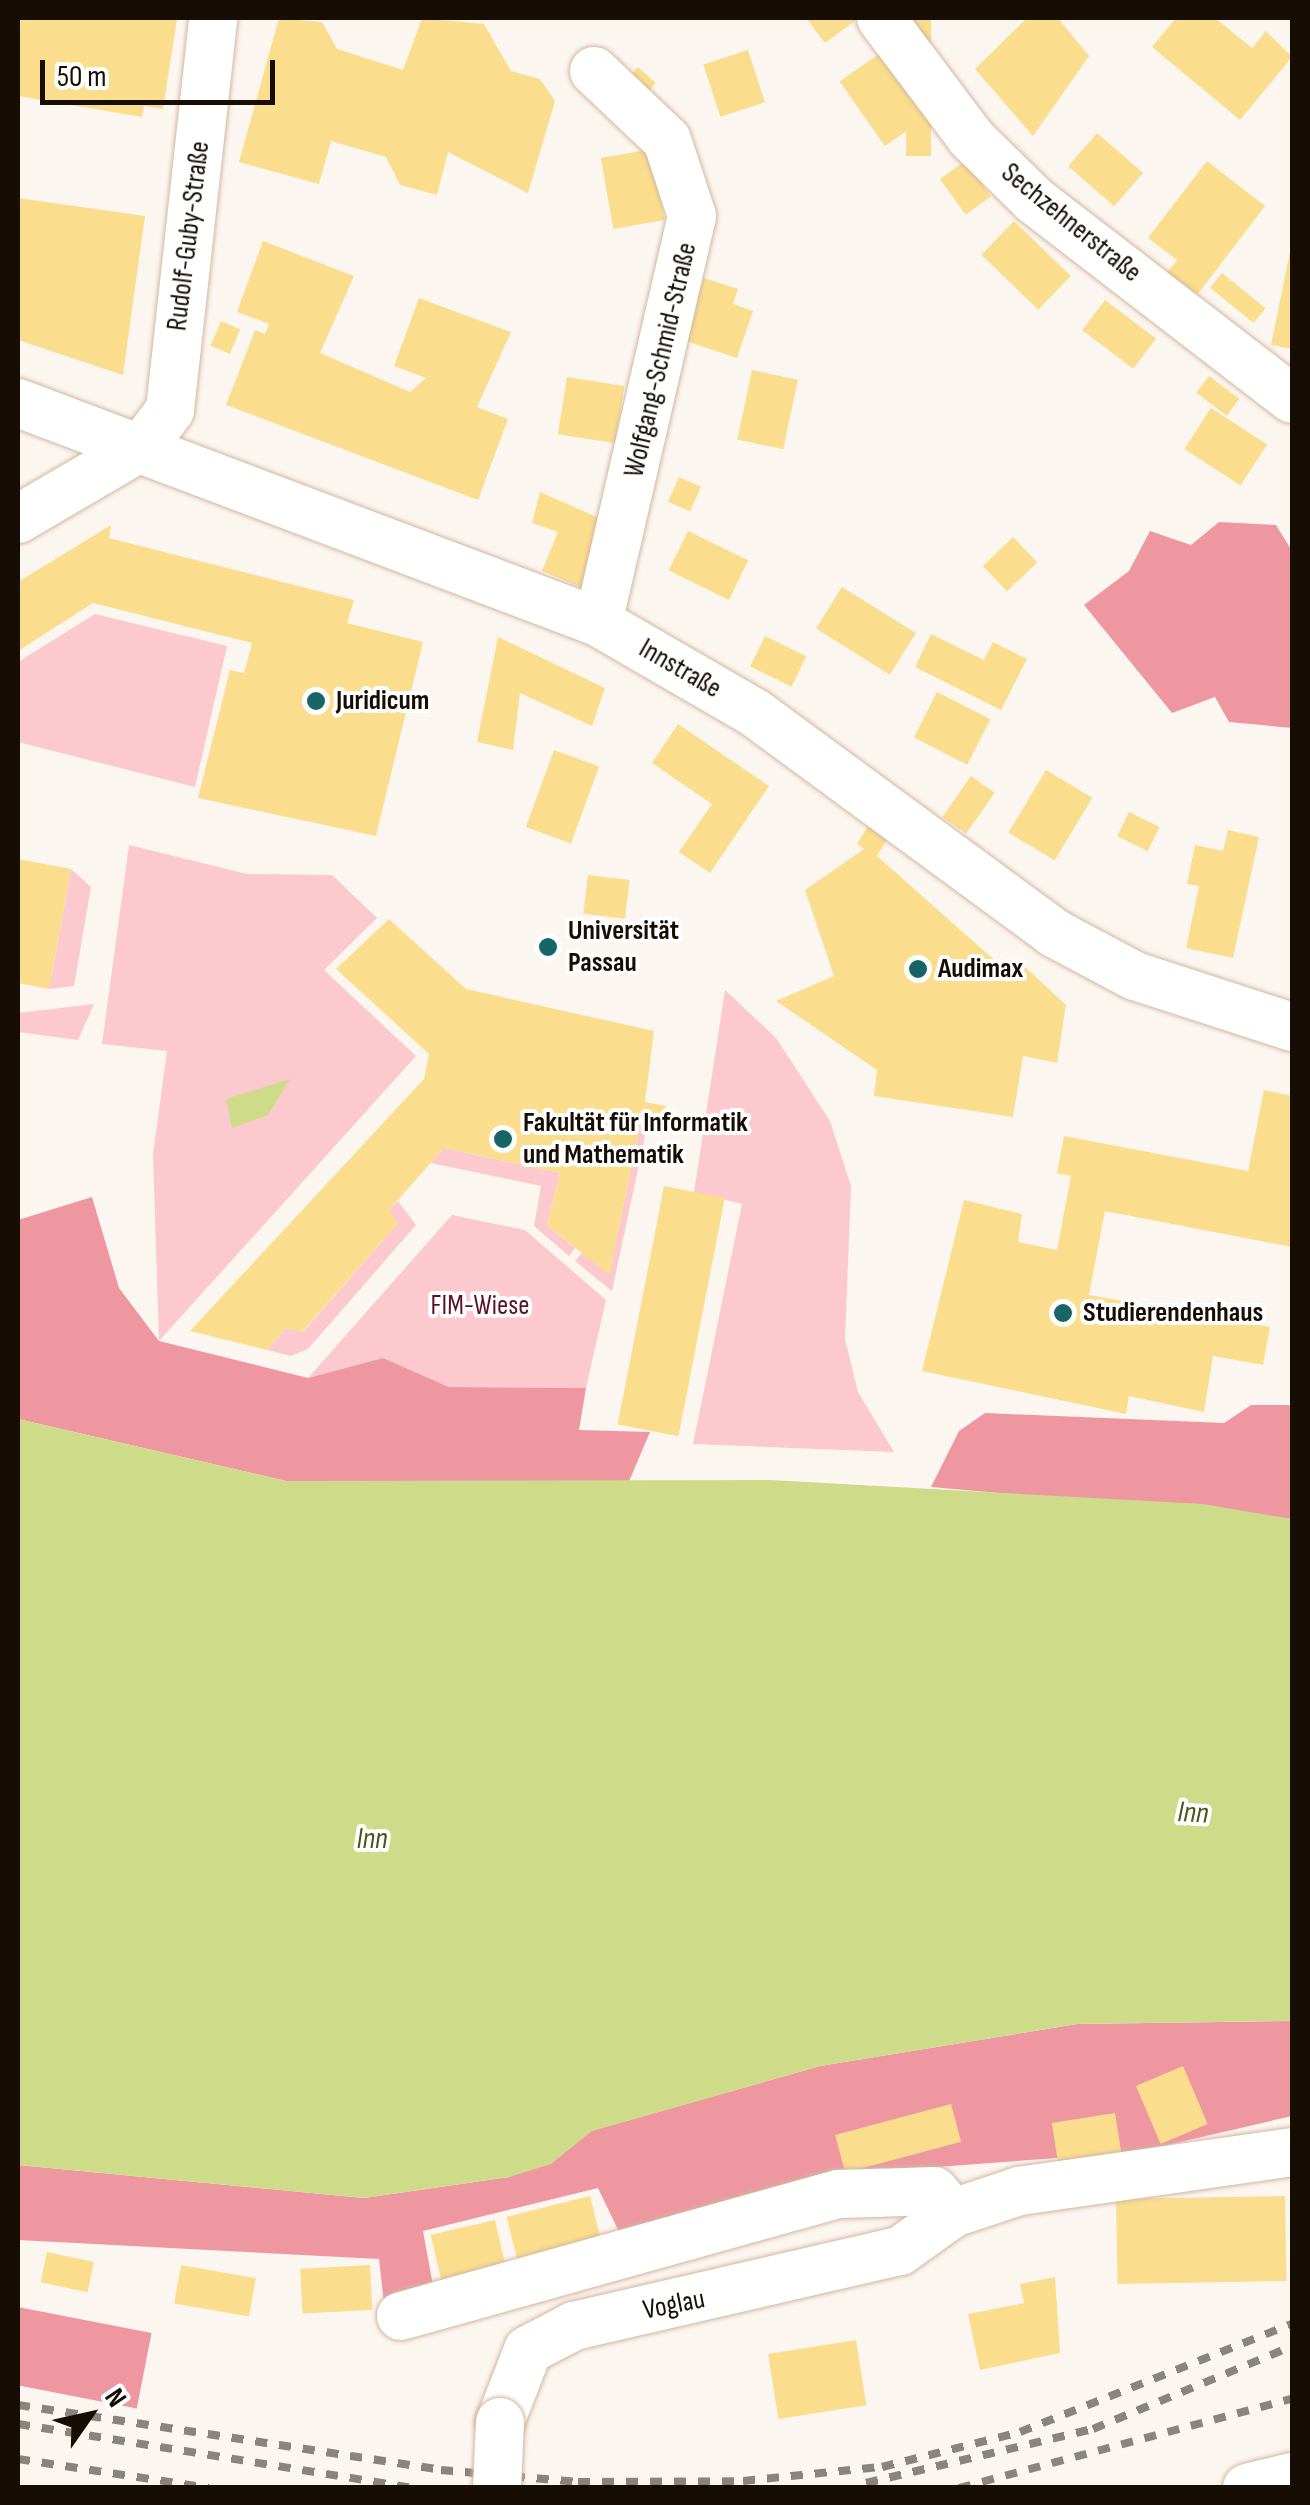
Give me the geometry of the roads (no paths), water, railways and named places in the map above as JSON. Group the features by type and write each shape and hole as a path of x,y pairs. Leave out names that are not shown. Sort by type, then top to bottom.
{"street":[{"name":"Rudolf-Guby-Straße","path":"144,446 170,410 214,18"},
{"name":"Sechzehnerstraße","path":"880,18 971,138 1035,201 1292,398"},
{"name":"Wolfgang-Schmid-Straße","path":"594,72 667,140 692,216 598,622"},
{"name":"Innstraße","path":"18,403 144,446 598,622 755,714 1054,933 1135,976 1292,1027"},
{"path":"18,519 144,446"},
{"name":"Voglau","path":"497,2488 500,2422 528,2350 574,2326 900,2251 954,2213 1018,2190 1292,2152"},
{"path":"400,2316 839,2194 934,2192 954,2213"},
{"path":"1247,2488 1292,2477"}],"water":[{"path":"290,1079 268,1115 232,1128 226,1099"},
{"name":"Inn","path":"18,1419 286,1481 770,1480 1203,1504 1292,1519 1292,2021 1077,2024 820,2066 592,2131 551,2164 509,2177 364,2198 18,2165"}],"railway":[{"path":"18,2405 441,2470 578,2482 743,2481 882,2467 1020,2432 1292,2324"},
{"path":"866,2483 1093,2429 1292,2346"},
{"path":"959,2488 1292,2399"},
{"path":"18,2424 411,2488"},
{"path":"18,2459 209,2488"}],"place":[{"name":"Juridicum","path":"316,701"},
{"name":"Universität Passau","path":"548,947"},
{"name":"Audimax","path":"918,969"},
{"name":"Fakultät für Informatik und Mathematik","path":"503,1139"},
{"name":"Studierendenhaus","path":"1063,1313"}],"park label":[{"name":"FIM-Wiese","path":"480,1306"}]}
